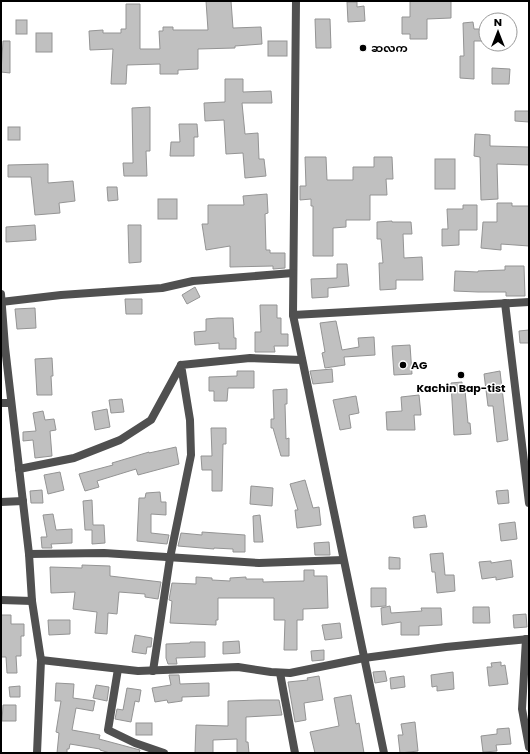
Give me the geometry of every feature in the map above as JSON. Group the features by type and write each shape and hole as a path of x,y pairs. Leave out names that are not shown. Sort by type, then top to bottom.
{"street":[{"path":"296,1 293,315 384,753"},
{"path":"37,753 41,660 32,601 29,554 11,403 1,300 162,288 192,281 293,273"},
{"path":"293,315 529,302"},
{"path":"505,303 529,504"},
{"path":"181,365 250,358 302,360"},
{"path":"19,469 74,458 120,440 151,420 181,365"},
{"path":"153,671 170,558 191,455 190,420 181,365"},
{"path":"1,403 11,403"},
{"path":"1,502 23,501"},
{"path":"29,554 104,553 259,563 343,560"},
{"path":"1,600 32,601"},
{"path":"41,660 138,671 238,667 290,673 364,658 446,646 528,639 522,709 529,746"},
{"path":"118,669 108,730 135,743 164,753"},
{"path":"280,673 295,753"}],"building":[{"path":"206,1 231,1 233,28 261,27 262,44 235,46 235,48 198,49 198,69 178,70 178,74 160,74 160,64 127,65 126,84 111,84 113,49 90,50 89,31 103,30 103,33 121,33 121,29 126,29 126,4 140,4 140,49 160,49 159,31 163,31 163,27 173,27 173,30 208,30"},
{"path":"410,1 451,1 451,18 427,19 427,39 410,39 410,34 402,34 402,17 410,17"},
{"path":"347,2 357,2 357,7 364,6 365,21 348,22"},
{"path":"315,19 330,19 331,48 316,48"},
{"path":"16,20 27,20 27,34 16,34"},
{"path":"473,22 474,29 478,29 478,41 474,41 474,79 460,78 460,56 464,56 463,23"},
{"path":"36,33 52,33 52,52 36,52"},
{"path":"3,41 10,41 10,73 1,72"},
{"path":"268,41 287,41 287,56 268,56"},
{"path":"492,68 510,69 509,84 492,84"},
{"path":"225,79 243,79 243,92 271,91 272,103 242,103 245,134 258,133 259,159 264,159 266,176 245,178 243,153 226,154 224,120 205,121 204,103 225,102"},
{"path":"150,107 150,151 146,151 147,176 124,176 123,163 133,163 132,108"},
{"path":"515,111 529,111 529,122 515,121"},
{"path":"179,124 197,124 198,137 194,137 194,156 170,156 171,142 180,142"},
{"path":"8,127 20,127 20,140 8,140"},
{"path":"475,134 490,135 490,146 529,147 529,165 497,164 498,199 481,200 480,157 474,156"},
{"path":"305,157 326,157 327,180 353,180 353,167 374,167 374,157 392,157 393,179 386,179 387,195 370,195 370,220 346,220 346,227 333,228 333,256 313,256 313,206 311,206 311,199 300,200 300,186 306,186"},
{"path":"435,159 455,159 455,189 435,189"},
{"path":"48,164 48,183 73,181 75,201 59,203 60,213 35,215 31,177 8,177 8,165"},
{"path":"107,187 117,187 118,200 108,201"},
{"path":"267,194 268,213 265,214 266,250 270,250 270,253 285,253 285,268 273,269 273,266 230,267 230,246 206,250 202,224 208,224 208,205 244,205 243,196"},
{"path":"158,199 177,199 177,219 158,219"},
{"path":"497,203 512,203 512,206 529,206 529,246 501,244 501,250 481,248 483,222 497,222"},
{"path":"463,205 477,205 477,230 459,230 459,245 442,246 442,229 448,229 447,209 463,209"},
{"path":"377,222 411,222 412,234 403,234 404,258 422,257 423,280 396,280 396,289 380,290 379,263 383,263 381,239 377,239"},
{"path":"35,225 36,240 6,242 6,227"},
{"path":"128,225 141,225 141,262 129,263"},
{"path":"337,264 347,264 349,286 328,288 328,297 312,298 311,279 337,278"},
{"path":"505,266 524,266 525,296 506,296 506,292 454,291 455,271 478,272 505,270"},
{"path":"195,287 200,297 187,304 182,295"},
{"path":"125,299 142,299 142,314 126,314"},
{"path":"260,305 277,305 277,318 281,318 281,334 288,334 288,346 274,346 275,352 255,352 255,332 261,332"},
{"path":"35,308 36,328 17,329 15,309"},
{"path":"233,318 236,349 219,349 219,343 195,345 194,332 206,331 206,319"},
{"path":"336,321 342,350 359,347 358,338 374,337 375,355 344,357 345,365 325,368 322,353 325,352 320,323"},
{"path":"529,330 529,343 520,343 519,331"},
{"path":"410,345 412,374 394,375 392,346"},
{"path":"52,358 52,395 37,395 35,359"},
{"path":"332,369 333,382 313,384 310,371"},
{"path":"237,371 254,371 254,388 228,388 227,401 214,401 214,391 209,391 209,377 237,376"},
{"path":"500,371 508,440 497,442 493,406 488,406 484,374"},
{"path":"462,382 462,390 465,390 468,423 470,423 471,434 454,435 451,383"},
{"path":"287,389 287,404 285,404 286,439 289,438 289,456 281,456 273,428 271,428 271,419 274,419 273,390"},
{"path":"419,395 421,415 414,415 415,430 387,430 386,412 402,411 401,397"},
{"path":"356,396 359,413 349,415 351,428 340,430 333,400"},
{"path":"122,399 124,412 111,413 109,400"},
{"path":"107,409 110,427 95,430 92,412"},
{"path":"43,411 45,420 54,419 56,430 50,431 52,456 35,458 33,440 23,441 23,432 36,431 33,413"},
{"path":"211,428 226,428 226,444 223,444 222,491 212,491 212,470 202,470 201,456 212,456"},
{"path":"176,447 179,464 138,475 136,469 97,481 99,487 85,491 79,474 113,465 112,463 149,452"},
{"path":"60,472 64,490 48,494 44,475"},
{"path":"305,480 313,508 319,507 321,525 297,528 295,510 298,510 290,484"},
{"path":"251,486 273,488 272,506 250,504"},
{"path":"42,490 43,503 31,503 30,491"},
{"path":"508,490 509,503 498,504 496,491"},
{"path":"160,492 161,502 166,502 166,515 151,514 151,533 169,535 167,544 137,541 139,498 145,498 146,493"},
{"path":"92,500 93,525 104,525 105,543 92,544 92,530 85,530 83,501"},
{"path":"53,514 56,530 72,529 72,543 51,544 52,548 42,548 41,537 47,537 43,515"},
{"path":"260,515 263,542 254,542 253,516"},
{"path":"425,515 427,527 414,528 413,517"},
{"path":"515,522 517,539 501,541 499,524"},
{"path":"202,532 245,535 245,552 233,552 233,549 178,546 181,533 202,535"},
{"path":"329,542 330,555 315,555 314,543"},
{"path":"443,553 445,575 454,575 455,591 437,593 435,572 432,572 430,554"},
{"path":"389,557 400,558 400,569 389,569"},
{"path":"511,560 513,577 496,580 496,577 482,579 479,562 491,561 491,563"},
{"path":"82,565 110,566 110,576 161,582 158,599 145,597 145,594 119,592 117,614 108,613 107,634 95,633 97,612 73,609 75,592 51,593 50,567 82,568"},
{"path":"304,570 314,570 314,576 327,576 328,608 303,609 303,620 297,620 297,650 284,650 285,620 274,620 274,598 218,598 218,620 216,620 216,625 170,623 172,601 169,600 172,583 196,584 196,577 230,581 230,578 246,577 246,579 263,579 263,582 304,581"},
{"path":"371,588 386,588 386,606 371,607"},
{"path":"390,606 391,613 422,611 421,608 441,608 442,625 419,626 419,635 401,635 401,622 382,625 381,608"},
{"path":"473,607 489,607 490,623 473,623"},
{"path":"526,614 527,627 514,628 513,615"},
{"path":"1,615 11,615 11,624 24,624 24,636 21,636 21,656 16,656 17,673 7,673 6,657 1,657"},
{"path":"48,620 70,620 70,634 49,635"},
{"path":"340,623 342,638 325,640 322,625"},
{"path":"135,635 152,638 151,647 147,647 146,654 132,652"},
{"path":"239,641 240,653 223,654 223,642"},
{"path":"205,642 205,657 176,658 177,664 168,664 166,658 166,644"},
{"path":"324,650 324,660 312,661 311,651"},
{"path":"501,662 501,666 505,665 508,684 489,686 487,667 492,667 491,663"},
{"path":"385,671 387,681 375,683 373,672"},
{"path":"453,672 454,689 437,691 437,686 432,687 431,675"},
{"path":"169,675 179,675 180,684 209,683 209,696 182,697 182,701 168,703 167,700 155,702 152,688 171,685"},
{"path":"319,676 323,700 304,703 306,720 295,722 288,682 308,680 307,678"},
{"path":"404,676 405,687 391,689 390,678"},
{"path":"56,683 74,684 73,698 95,701 93,711 76,708 72,730 100,735 99,739 140,750 139,753 110,753 100,749 70,744 69,749 67,749 67,753 57,753 59,733 56,732 61,701 55,701"},
{"path":"96,685 109,687 107,701 93,698"},
{"path":"20,686 20,697 10,697 9,687"},
{"path":"127,688 141,690 139,702 135,701 131,722 115,719 117,709 123,710"},
{"path":"351,695 356,724 359,723 364,753 315,753 310,732 339,726 334,698"},
{"path":"279,700 282,715 246,717 246,742 248,742 249,753 237,753 237,739 213,740 213,753 195,753 196,725 228,726 228,701"},
{"path":"3,705 16,705 16,721 2,721"},
{"path":"415,722 418,751 400,753 398,735 403,735 401,724"},
{"path":"136,723 152,723 152,735 136,735"},
{"path":"509,728 511,744 496,745 497,751 483,752 481,736 497,734 497,729"}],"place":[{"name":"ဆလက","path":"363,48"},
{"name":"AG","path":"403,365"},
{"name":"Kachin Bap-tist","path":"461,375"}]}
